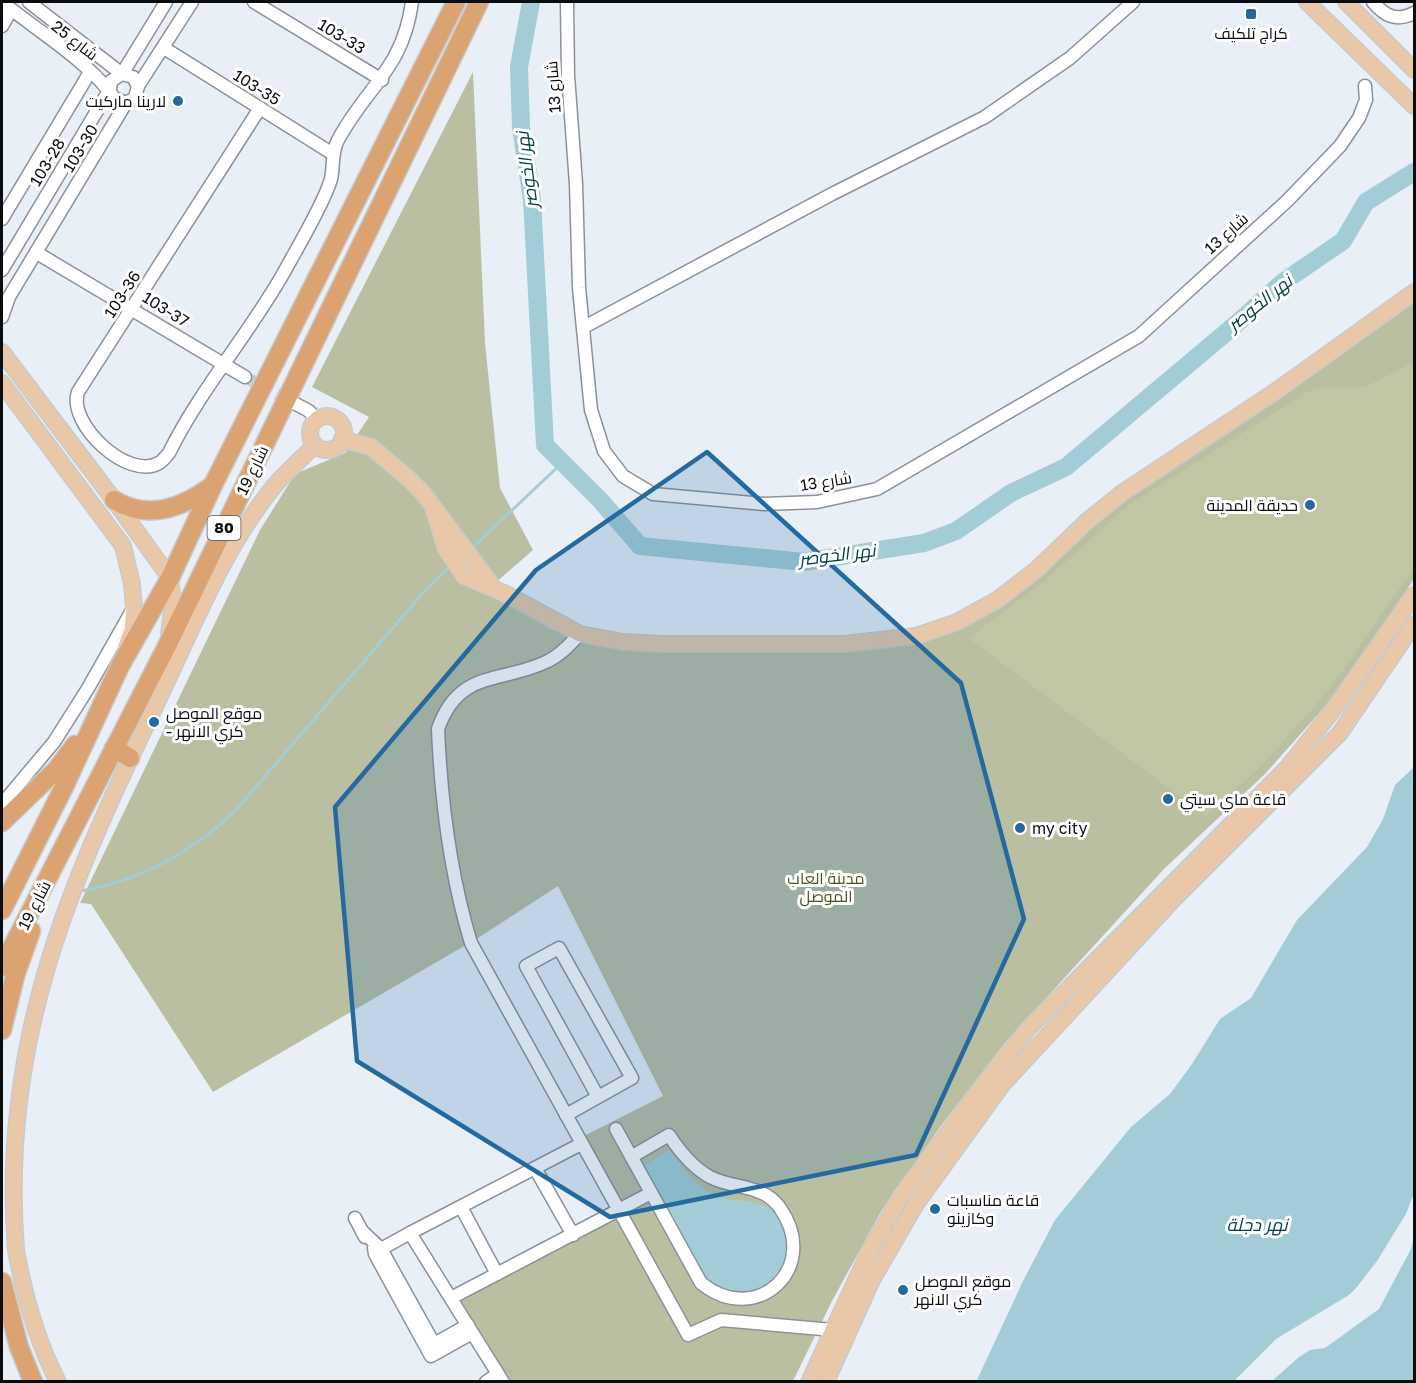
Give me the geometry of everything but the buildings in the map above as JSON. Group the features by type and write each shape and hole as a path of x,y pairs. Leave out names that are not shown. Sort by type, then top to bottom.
{"highway":[{"name":"شارع 19","path":"2,910 64,787 120,666 170,579 213,485 456,2"},
{"name":"شارع 19","path":"2,968 166,648 479,2"},
{"path":"114,500 138,510 165,510 190,501 213,485"},
{"path":"2,822 57,769 102,703"},
{"path":"114,748 130,758"},
{"path":"2,1030 15,976 58,858"},
{"path":"2,1282 19,1347 33,1382"}],"main road":[{"path":"1307,2 1414,106"},
{"path":"1346,2 1414,70"},
{"path":"434,510 446,549 459,572 470,580 497,591 580,634 622,642 661,644 845,644 895,640 957,622 997,600 1036,570 1086,522 1122,493 1276,391 1414,292"},
{"path":"2,352 141,536 170,579 172,603 166,648"},
{"path":"2,383 123,546 132,584 134,608 132,630 120,666"},
{"path":"327,417 338,421 343,430 339,445 330,450 315,445 311,429 317,420 327,417"},
{"path":"342,439 371,447 423,493 434,510 460,540 476,567 497,591"},
{"path":"58,1382 39,1337 27,1300 11,1220 7,1133 11,1087 27,1003 49,941 130,758 229,554 275,485 315,445"},
{"path":"123,546 141,536"},
{"path":"808,1382 869,1252 901,1196 1028,1029 1287,768 1334,709 1414,594"},
{"path":"826,1382 872,1280 916,1204 1002,1085 1189,884 1340,733 1414,624"},
{"path":"1072,984 1084,995"}],"street":[{"name":"شارع 25","path":"29,2 122,74 133,77 138,86"},
{"name":"103-28","path":"2,270 110,89 113,79 122,74 166,2"},
{"name":"103-30","path":"2,317 9,297 126,103 135,98 138,86 192,2"},
{"name":"103-33","path":"254,2 382,80"},
{"path":"222,363 288,265 330,180 333,154 347,126 382,80 406,35 412,2"},
{"name":"شارع 13","path":"567,2 568,75 576,184 579,288 591,410 604,451 623,476 653,494 764,504 818,502 878,489 1139,336 1287,201 1340,146 1359,118 1366,100 1365,86"},
{"path":"584,327 832,194 984,117 1070,58 1133,2"},
{"path":"1373,2 1390,17 1404,18 1414,13"},
{"name":"شارع 25","path":"6,6 110,89 114,98 126,103"},
{"path":"2,26 6,6"},
{"name":"103-35","path":"164,48 333,154"},
{"name":"103-28","path":"2,219 90,72"},
{"name":"103-36","path":"222,363 169,453 158,464 139,466 111,453 80,420 75,406 78,392 260,108"},
{"name":"103-37","path":"37,253 133,308 245,377"},
{"path":"294,403 317,420"},
{"path":"2,804 54,742 134,608"},
{"path":"580,634 565,649 549,660 472,684 450,704 438,729 440,787 459,896 471,943 688,1335 721,1320 832,1330"},
{"path":"566,1115 632,1078 559,948 526,966 598,1097"},
{"path":"616,1129 695,1275 710,1291 733,1299 749,1298 774,1287 790,1269 795,1239 790,1223 779,1205 765,1194 712,1178 683,1156 669,1135 632,1157"},
{"path":"378,1252 410,1233 582,1144"},
{"path":"535,1168 573,1235"},
{"path":"451,1298 651,1193"},
{"path":"461,1207 497,1274"},
{"path":"355,1218 378,1252 431,1356 470,1329"},
{"path":"410,1233 500,1379 486,1382"}],"highlighted area":[{"path":"707,452 961,683 1024,919 916,1155 610,1217 357,1061 335,807 536,570"}],"green space":[{"name":"مدينة العاب الموصل","path":"473,72 485,343 500,488 533,550 486,591 551,629 596,646 629,649 906,644 1035,580 1124,498 1414,300 1414,579 1337,693 1265,774 1164,869 1005,1043 941,1126 882,1210 832,1301 793,1381 506,1381 454,1300 623,1214 582,1137 663,1096 558,886 478,938 213,1092 91,904 80,903 260,530 295,474 345,453 369,417 312,387"},
{"path":"1414,362 1414,568 1328,691 1263,764 1206,816 969,638 1042,583 1130,504 1314,388 1365,387"}],"water":[{"name":"نهر دجلة","path":"1414,767 1414,1381 976,1382 1024,1279 1055,1220 1131,1127 1170,1094 1220,1019 1251,998 1297,920 1367,847 1383,819 1395,785"},
{"path":"669,1150 693,1179 710,1193 719,1197 758,1204 776,1214 783,1224 789,1241 788,1257 781,1271 770,1282 757,1290 741,1293 725,1291 703,1276 641,1168"}],"pier":[{"path":"1414,1193 1414,1236 1411,1249 1379,1309 1325,1348 1310,1350 1299,1357 1272,1381 1234,1381 1276,1339 1349,1295 1357,1287 1377,1261 1406,1214"}],"waterway":[{"name":"نهر الخوصر","path":"531,2 519,67 521,128 532,199 545,445 600,500 640,546 804,562 924,543 956,531 1011,493 1066,467 1283,282 1343,241 1366,202 1414,172"},
{"path":"471,549 563,462"},
{"path":"81,891 125,880 145,872 184,852 219,825 236,810 428,587 452,565"}],"tunnel":[{"path":"245,377 292,402"}],"place":[{"name":"كراج تلكيف","path":"1251,14"},
{"name":"لارينا ماركيت","path":"178,101"},
{"name":"حديقة المدينة","path":"1310,505"},
{"name":"موقع الموصل - كري الانهر","path":"154,722"},
{"name":"قاعة ماي سيتي","path":"1168,799"},
{"name":"my city","path":"1020,828"},
{"name":"قاعة مناسبات وكازينو","path":"935,1209"},
{"name":"موقع الموصل كري الانهر","path":"903,1290"}]}
